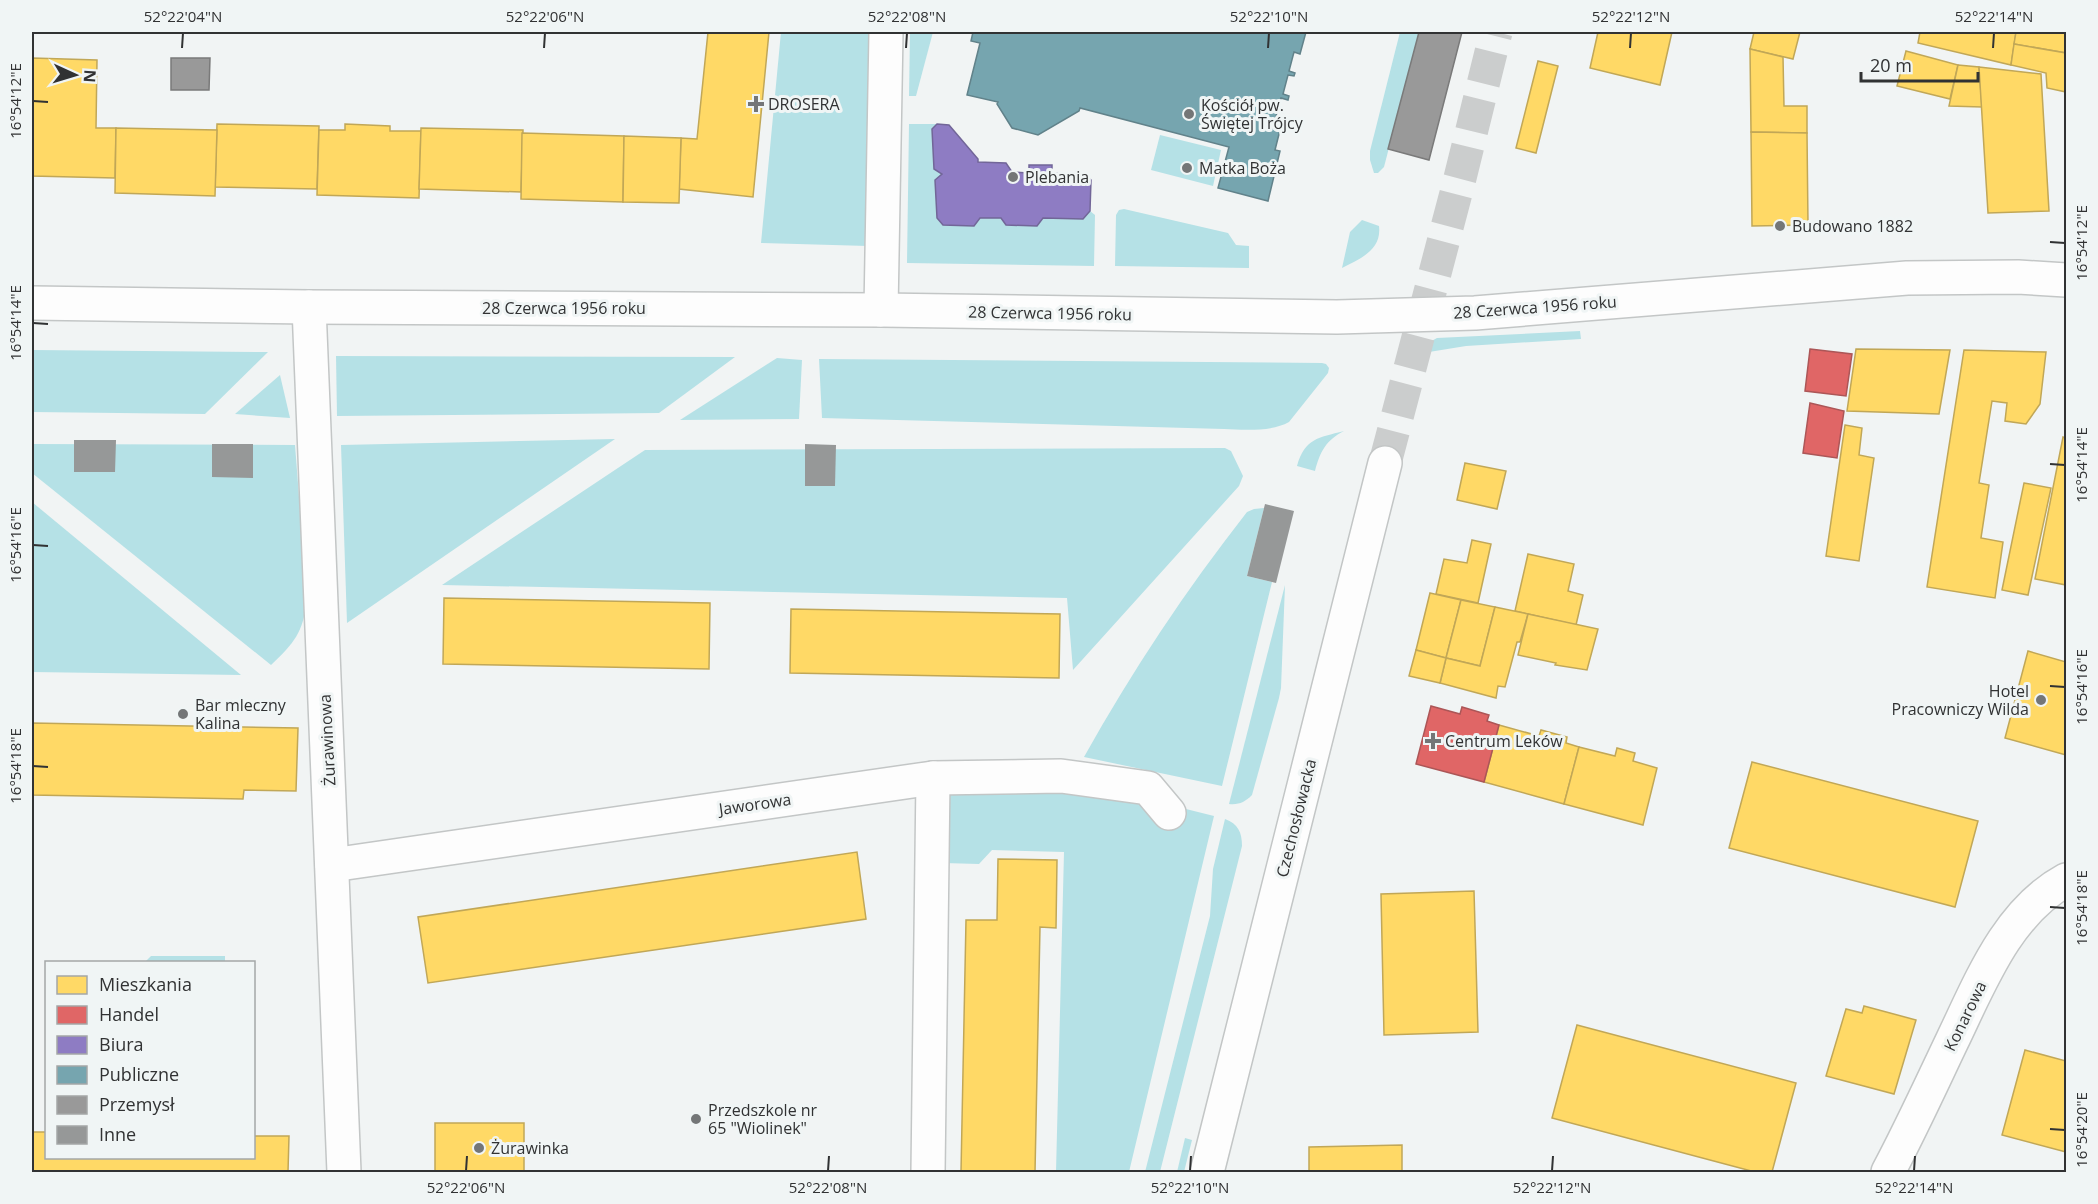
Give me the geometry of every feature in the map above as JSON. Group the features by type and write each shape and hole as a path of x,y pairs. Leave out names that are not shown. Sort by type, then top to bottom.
{"street":[{"path":"882,310 886,32"},
{"name":"28 Czerwca 1956 roku","path":"32,303 882,310 1294,317 1475,312 1907,279 2067,280"},
{"name":"Żurawinowa","path":"309,307 344,1173"},
{"name":"Czechosłowacka","path":"1207,1173 1385,463"},
{"name":"Jaworowa","path":"332,865 933,778 1061,776 1149,788 1169,813"},
{"path":"928,1173 933,778"},
{"name":"Konarowa","path":"1888,1173 1980,984 2008,934 2040,897 2067,880"}],"shaded area":[{"path":"781,32 871,32 868,246 761,243"},
{"path":"910,32 933,32 916,96 909,96"},
{"path":"1400,32 1419,32 1384,167 1378,173 1374,173 1370,151"},
{"path":"909,124 937,124 932,130 934,168 942,174 935,180 937,218 944,225 974,226 980,218 1001,218 1006,225 1037,226 1043,218 1083,219 1090,211 1095,215 1094,266 907,263"},
{"path":"1160,135 1221,150 1213,186 1151,170"},
{"path":"1124,209 1228,233 1236,245 1249,246 1249,268 1115,266 1116,215 1119,210"},
{"path":"1362,220 1379,226 1377,241 1368,253 1342,268 1350,232"},
{"path":"1580,331 1581,339 1466,346 1408,354 1437,338"},
{"path":"32,350 268,352 205,414 32,412"},
{"path":"336,356 735,357 659,413 337,416"},
{"path":"777,358 802,360 799,419 680,420"},
{"path":"819,359 1322,363 1329,368 1328,373 1289,422 1266,429 1240,430 822,418"},
{"path":"280,375 290,418 235,414"},
{"path":"1344,431 1325,447 1315,471 1297,466 1309,444"},
{"path":"615,439 347,623 341,445"},
{"path":"32,444 295,445 307,600 300,629 286,650 271,665 32,473"},
{"path":"1225,448 1231,451 1243,476 1239,486 1073,670 1067,598 442,585 645,450"},
{"path":"32,502 241,675 32,672"},
{"path":"1264,508 1247,576 1272,582 1222,786 1084,757 1141,662 1203,571 1247,512"},
{"path":"1285,585 1279,698 1252,795 1242,802 1229,804"},
{"path":"1061,787 1146,799 1214,816 1129,1172 1056,1172 1064,852 992,850 979,864 943,863 944,790"},
{"path":"1225,819 1238,829 1242,846 1160,1172 1145,1172 1210,916 1213,869"},
{"path":"151,956 225,956 225,961 146,961"},
{"path":"1185,1138 1192,1140 1184,1172 1177,1172"}],"building: Mieszkania":[{"path":"708,32 769,32 753,197 679,189 681,138 697,139"},
{"path":"1598,32 1672,32 1660,85 1590,68"},
{"path":"1754,32 1800,32 1793,59 1750,49"},
{"path":"1920,32 2016,32 2011,65 1918,43"},
{"path":"2016,32 2066,32 2066,53 2014,44"},
{"path":"2014,44 2066,53 2066,92 2047,88 2046,73 2011,65"},
{"path":"1750,49 1783,57 1784,106 1807,106 1807,133 1751,132"},
{"path":"1906,51 1958,65 1950,99 1897,86"},
{"path":"32,58 97,60 96,128 116,128 115,178 32,176"},
{"path":"1538,61 1558,66 1536,153 1516,148"},
{"path":"1958,65 1979,67 1982,107 1949,106"},
{"path":"1979,67 2041,74 2049,211 1988,213"},
{"path":"217,124 319,126 317,189 215,187"},
{"path":"345,124 390,126 390,131 421,131 419,198 317,195 319,130 345,130"},
{"path":"116,128 217,130 215,196 115,193"},
{"path":"421,128 523,130 521,192 419,189"},
{"path":"1751,132 1807,133 1808,225 1752,226"},
{"path":"522,133 624,136 623,202 521,199"},
{"path":"624,136 681,138 679,203 623,202"},
{"path":"1856,349 1950,350 1939,414 1847,411"},
{"path":"1964,350 2046,352 2040,404 2026,424 2005,421 2007,403 1992,401 1979,483 1989,485 1981,538 2003,542 1995,598 1927,587"},
{"path":"1845,425 1862,428 1859,455 1874,458 1859,561 1826,556"},
{"path":"2063,437 2066,438 2066,585 2035,579"},
{"path":"1465,463 1506,471 1497,509 1457,500"},
{"path":"2024,483 2051,488 2028,595 2002,590"},
{"path":"1472,540 1491,544 1478,603 1436,594 1444,559 1467,563"},
{"path":"1528,554 1574,564 1568,591 1583,595 1576,625 1515,611"},
{"path":"1430,593 1461,600 1446,658 1416,650"},
{"path":"444,598 710,603 709,669 443,664"},
{"path":"1461,600 1495,607 1480,666 1446,658"},
{"path":"1495,607 1528,614 1520,642 1517,642 1505,687 1498,686 1496,698 1440,683 1446,658 1480,666"},
{"path":"791,609 1060,614 1059,678 790,673"},
{"path":"1528,614 1598,629 1587,670 1555,665 1556,663 1518,655"},
{"path":"1416,650 1446,658 1440,683 1409,676"},
{"name":"Hotel Pracowniczy Wilda","path":"2028,651 2066,662 2066,755 2005,738"},
{"path":"32,723 298,728 296,791 244,790 243,799 32,795"},
{"path":"1499,725 1539,736 1541,730 1567,737 1566,743 1579,747 1564,804 1484,782"},
{"path":"1579,747 1615,756 1617,748 1635,753 1633,761 1657,768 1643,825 1564,804"},
{"path":"1752,762 1978,821 1955,907 1729,848"},
{"path":"857,852 866,919 428,983 418,917"},
{"path":"998,859 1057,860 1056,928 1040,927 1035,1172 961,1172 966,920 997,920"},
{"path":"1474,891 1478,1032 1384,1035 1381,894"},
{"path":"1864,1006 1916,1020 1894,1094 1826,1076 1846,1009 1862,1013"},
{"path":"1577,1025 1796,1083 1772,1172 1755,1172 1552,1118"},
{"path":"2025,1050 2066,1061 2066,1152 2002,1135"},
{"name":"Żurawinka","path":"435,1123 524,1123 524,1172 435,1172"},
{"path":"32,1132 45,1132 45,1159 255,1159 255,1136 289,1136 288,1172 32,1172"},
{"path":"1402,1145 1402,1172 1309,1172 1309,1147"}],"building: Handel":[{"path":"1810,349 1852,354 1846,396 1805,391"},
{"path":"1810,403 1844,411 1837,458 1803,453"},
{"path":"1431,706 1460,714 1462,707 1489,715 1487,721 1499,725 1484,782 1416,764"}],"building: Biura":[{"name":"Plebania","path":"937,124 949,125 978,159 978,162 1006,163 1012,172 1029,173 1029,165 1052,165 1052,173 1085,173 1091,180 1090,211 1083,219 1043,218 1037,226 1006,225 1001,218 980,218 974,226 943,225 937,218 935,180 942,174 934,169 932,129"}],"building: Publiczne":[{"name":"Kościół pw. Świętej Trójcy","path":"973,32 1306,32 1300,54 1294,52 1289,71 1295,73 1294,76 1288,75 1283,94 1289,96 1288,100 1281,98 1276,117 1283,118 1275,150 1280,151 1268,201 1218,188 1229,147 1080,108 1079,111 1038,135 1012,128 997,104 998,102 967,95 980,43 971,41"}],"building: Przemysł":[{"path":"1419,32 1462,32 1429,160 1388,149"},
{"path":"171,58 210,58 209,90 171,90"}],"building: Inne":[{"path":"74,440 116,440 115,472 74,472"},
{"path":"212,444 253,444 253,478 212,477"},
{"path":"805,444 836,445 835,486 805,486"},
{"path":"1265,504 1294,511 1276,583 1247,576"}],"tunnel":[{"path":"1385,463 1496,32"}],"place":[{"name":"DROSERA","path":"756,104"},
{"name":"Kościół pw. Świętej Trójcy","path":"1189,114"},
{"name":"Matka Boża","path":"1187,168"},
{"name":"Plebania","path":"1013,177"},
{"name":"Budowano 1882","path":"1780,226"},
{"name":"Hotel Pracowniczy Wilda","path":"2041,700"},
{"name":"Bar mleczny Kalina","path":"183,714"},
{"name":"Centrum Leków","path":"1433,741"},
{"name":"Przedszkole nr 65 \"Wiolinek\"","path":"696,1119"},
{"name":"Żurawinka","path":"479,1148"}]}
